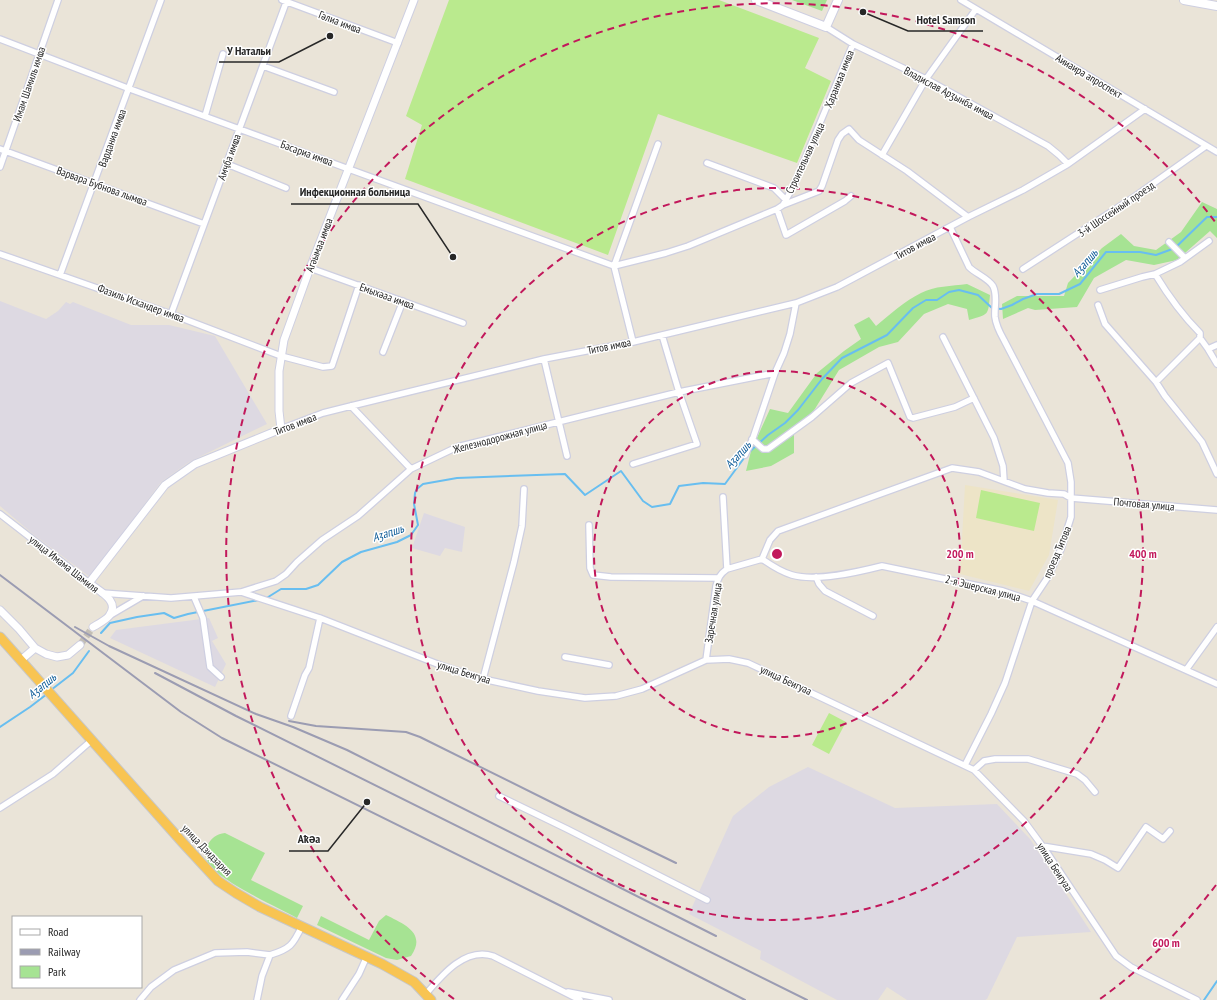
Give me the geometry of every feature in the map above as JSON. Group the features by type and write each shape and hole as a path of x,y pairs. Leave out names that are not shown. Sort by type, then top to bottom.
{"highway":[{"name":"улица Дзидзария","path":"0,637 218,881 236,894 260,907 367,956 414,982 428,997"}],"main road":[{"path":"756,0 826,26 838,0"},
{"path":"1184,0 1217,6"}],"street":[{"name":"Имам Шамиль имҩа","path":"0,167 3,150 58,0"},
{"name":"Варданиа имҩа","path":"60,275 130,89 161,0"},
{"name":"Агәымаа имҩа","path":"281,429 279,411 279,371 284,340 310,268 414,0"},
{"name":"Аииаира апроспект","path":"960,0 1217,152"},
{"name":"Гәлиа имҩа","path":"285,1 398,43"},
{"name":"Амҷба имҩа","path":"171,314 263,66 285,1"},
{"path":"882,156 926,79 976,9"},
{"name":"Владислав Арӡынба имҩа","path":"826,26 853,44 926,79 1048,146 1068,164"},
{"name":"Басариа имҩа","path":"0,39 130,89 614,266"},
{"name":"Ҳараниаа имҩа","path":"824,115 853,44"},
{"path":"205,116 223,54"},
{"path":"263,66 334,92"},
{"name":"Титов имҩа","path":"89,583 165,485 194,464 323,413 544,359 633,342 796,303 837,287 968,217 1023,190 1068,164 1145,109"},
{"name":"Строительная улица","path":"784,202 794,185 824,115"},
{"path":"614,266 688,246 777,209 784,202 819,191 838,140 842,134 849,129 860,140 906,171 968,217"},
{"path":"633,342 614,266 658,144"},
{"name":"3-й Шоссейный проезд","path":"1024,269 1134,197 1206,146"},
{"name":"Варвара Бубнова лымҩа","path":"3,150 204,224"},
{"path":"707,163 774,188 784,202"},
{"path":"227,164 286,188"},
{"path":"777,209 786,235 845,202 852,196"},
{"name":"проезд Титова","path":"950,227 969,267 973,272 989,282 993,287 996,305 995,316 1004,340 1068,463 1070,471 1071,498 1071,517 1061,549 1048,577 1032,601 1005,683 991,714 964,765"},
{"path":"1100,290 1142,276 1155,274 1180,262 1209,241"},
{"path":"1169,242 1186,258"},
{"name":"Фазиль Искандер имҩа","path":"0,254 171,314 281,356 322,367 332,366 359,285"},
{"name":"Емыхәаа имҩа","path":"310,268 464,323"},
{"path":"1155,274 1176,307 1200,333 1200,338 1208,348 1217,364"},
{"path":"383,352 403,301"},
{"path":"745,455 753,440 775,373 784,353 790,334 796,303"},
{"path":"1098,305 1105,324 1156,382 1165,396 1202,442 1217,474"},
{"path":"633,464 697,444 679,392 662,335"},
{"path":"943,337 994,438 1003,466 1004,481"},
{"path":"1156,382 1200,338"},
{"path":"1208,348 1217,345"},
{"path":"544,359 567,456"},
{"path":"753,440 762,449 768,449 812,417 851,382 888,363 910,417 913,418 955,407 974,398"},
{"name":"Железнодорожная улица","path":"241,592 276,581 322,540 358,516 411,469 457,447 679,392 775,373"},
{"path":"351,406 411,469"},
{"name":"Почтовая улица","path":"762,559 770,540 778,531 952,468 979,472 1025,489 1064,494 1071,498 1217,510"},
{"path":"483,679 522,526 524,489"},
{"name":"Заречная улица","path":"706,660 716,586 721,573 727,570 723,497"},
{"name":"улица Имама Шамиля","path":"0,514 102,593 171,598 241,592 276,603"},
{"path":"589,525 590,568 593,575 611,577 718,578"},
{"path":"727,570 762,559"},
{"name":"2-я Эшерская улица","path":"762,559 777,569 791,575 804,578 863,571 882,566 1003,591 1032,601 1142,652 1217,684"},
{"path":"816,577 818,584 825,591 873,616"},
{"path":"102,593 111,599 113,605 109,617"},
{"path":"93,627 143,595"},
{"path":"194,597 198,603 203,618 210,667 221,677"},
{"name":"улица Беигуаа","path":"276,603 320,618 440,665 483,679 566,696 585,698 616,696 642,689 706,660 729,659 748,663 974,770 1024,821 1116,956 1131,967 1197,1000"},
{"path":"0,610 34,648 57,658 68,655 80,645"},
{"path":"291,716 305,675 309,668 320,618"},
{"path":"1186,670 1217,628"},
{"path":"21,660 34,648"},
{"path":"565,657 609,664"},
{"path":"0,808 53,774 92,740"},
{"path":"974,770 984,761 995,759 1028,759 1078,774 1086,780 1095,792"},
{"path":"499,796 707,900"},
{"path":"1042,846 1091,854 1118,868 1146,827 1163,839 1170,831"},
{"path":"140,1000 150,987 174,970 215,953 247,952 270,955 282,952 290,947 295,941 302,926"},
{"path":"428,997 449,968 475,955 487,954 494,956 580,1000"},
{"path":"257,1000 262,976 270,955"},
{"path":"342,1000 359,974 367,956"},
{"path":"561,990 608,1000"}],"shaded area":[{"path":"0,301 46,319 58,311 66,302 70,304 73,302 131,325 169,325 215,336 267,424 189,462 161,482 90,577 33,534 0,506"},
{"path":"965,485 1058,500 1049,555 1029,591 960,574"},
{"path":"424,513 465,527 462,552 445,548 440,556 412,548"},
{"path":"209,618 218,638 212,641 226,664 215,687 110,638 116,630"},
{"path":"808,767 895,808 997,804 1030,839 1091,932 1017,937 987,999 985,1000 907,1000 887,987 878,1000 837,1000 760,959 761,951 689,914 733,816 769,787"}],"green space":[{"path":"449,0 719,0 819,38 805,68 831,81 797,163 658,114 608,255 405,179 422,125 406,116"},
{"path":"792,0 827,0 822,11"},
{"path":"1202,202 1217,209 1217,238 1210,231 1177,260 1154,265 1126,260 1094,278 1077,307 1035,310 1028,308 1003,319 1002,304 1017,296 1064,296 1068,283 1102,248 1121,234 1134,246 1156,250 1181,232"},
{"path":"967,284 990,295 988,311 984,315 969,320 967,309 948,304 924,314 898,342 879,347 839,370 813,412 794,428 794,453 771,466 746,471 751,451 770,409 788,413 817,373 861,339 854,325 869,317 876,326 892,312 921,293 937,288"},
{"path":"981,490 1040,503 1034,531 976,518"},
{"path":"829,713 846,722 829,754 812,745"},
{"path":"225,833 265,853 251,880 303,906 297,918 234,884 222,876 207,861 206,849 208,844 214,837"},
{"path":"386,915 406,926 415,935 415,948 411,956 397,960 386,958 317,925 321,916 369,940 379,921"}],"waterway":[{"name":"Аӡаԥшь","path":"265,599 281,589 306,589 318,585 342,562 361,552 397,542 411,535 418,525 414,504 415,493 423,484 457,478 565,474 585,495 621,471 643,501 652,507 670,504 679,486 703,483 725,484 747,454 768,435 785,423 798,410 822,379 842,358 887,335 913,308 926,300 937,300 949,292 959,290 978,295 992,308 1001,309 1037,294 1059,294 1080,284 1106,252 1140,252 1156,255 1175,248 1207,217 1217,217"},
{"name":"Аӡаԥшь","path":"101,633 110,623 137,617 164,613 174,618 259,600"},
{"name":"Аӡаԥшь","path":"51,690 73,673 89,651"},
{"name":"Аӡаԥшь","path":"0,727 47,694"},
{"path":"1204,1000 1217,981"}],"tunnel":[{"path":"80,645 93,627"}],"railway":[{"path":"0,575 181,712 222,738 561,906 745,1000"},
{"path":"75,627 109,646 256,714 293,727 347,750 716,936"},
{"path":"155,673 236,716 807,1000"},
{"path":"289,721 316,726 406,732 420,737 676,863"}],"place":[{"name":"Hotel Samson","path":"863,12"},
{"name":"У Натальи","path":"330,36"},
{"name":"Инфекционная больница","path":"453,257"},
{"name":"Аҟəа","path":"367,802"}]}
